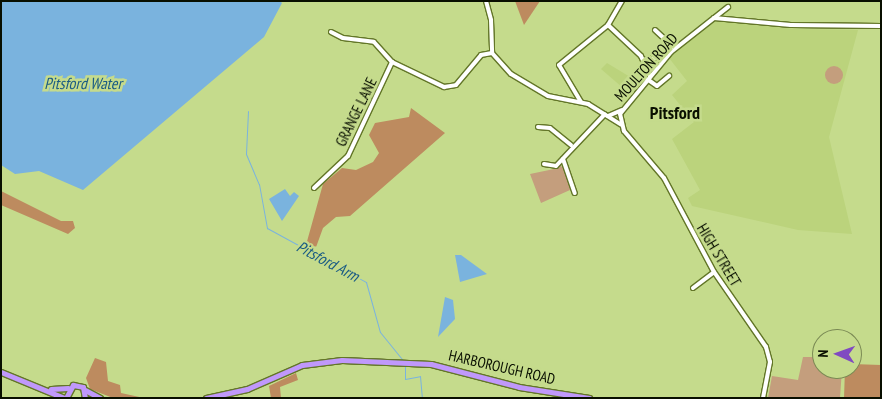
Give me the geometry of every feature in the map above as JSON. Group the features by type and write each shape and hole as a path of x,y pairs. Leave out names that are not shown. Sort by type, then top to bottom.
{"highway":[{"name":"HARBOROUGH ROAD","path":"206,398 247,389 310,364 408,362 589,398"},
{"path":"1,372 51,389 65,398 68,388"},
{"path":"51,389 68,388 76,385 100,398"},
{"path":"85,390 85,398"}],"street":[{"path":"486,1 492,20 492,53 510,74 539,93 581,102 607,115 621,125"},
{"path":"581,102 559,65 608,25 622,1"},
{"name":"MOULTON ROAD","path":"624,131 621,125 622,110 649,77 674,48 728,7"},
{"path":"714,18 791,25 881,26"},
{"path":"608,25 644,60 649,77 657,86 668,76"},
{"path":"655,30 674,48"},
{"path":"331,32 343,38 374,42 392,62 448,87 459,82 481,55 492,53"},
{"path":"644,60 667,56"},
{"name":"GRANGE LANE","path":"314,188 348,156 392,62"},
{"path":"544,164 550,167 563,159 571,145 607,115 622,110"},
{"path":"538,127 550,128 571,145"},
{"name":"HIGH STREET","path":"624,131 666,181 714,272 768,350 763,398"},
{"path":"563,159 575,193"},
{"path":"693,288 714,272"}],"shaded area":[{"path":"515,1 540,1 524,25"},
{"path":"725,19 796,29 858,30 829,137 852,234 798,230 692,206 688,198 700,190 672,139 694,122 672,95 687,81 669,58 714,21"},
{"path":"607,63 640,83 630,94 601,69"},
{"path":"834,66 840,69 843,75 840,81 834,84 828,81 825,75 828,69"},
{"path":"411,108 445,133 350,216 336,217 323,228 315,250 306,245 323,184 342,168 356,170 373,162 379,153 369,135 375,123 409,117"},
{"path":"559,164 568,173 570,190 541,203 530,174 554,169"},
{"path":"1,191 61,221 73,221 75,228 68,234 1,205"},
{"path":"803,357 812,357 812,379 841,379 840,398 768,398 772,376 798,380"},
{"path":"95,358 106,362 108,381 120,385 121,393 144,398 113,398 90,389 86,378"},
{"path":"862,364 881,365 881,398 844,398 845,379 862,379"},
{"path":"296,373 298,380 280,387 281,398 271,398 269,386"}],"water":[{"name":"Pitsford Water","path":"1,1 280,1 282,3 264,37 83,190 39,171 15,174 1,165"},
{"path":"285,189 290,196 294,192 299,196 282,221 269,199"},
{"path":"455,255 461,255 487,274 460,282"},
{"path":"445,297 453,300 455,319 438,337"}],"waterway":[{"name":"Pitsford Arm","path":"248,111 246,154 259,184 267,228 366,282 380,332 404,362"},
{"name":"Pitsford Arm","path":"405,366 405,379 420,376 422,398"}],"district":[{"name":"Pitsford","path":"675,113"}]}
